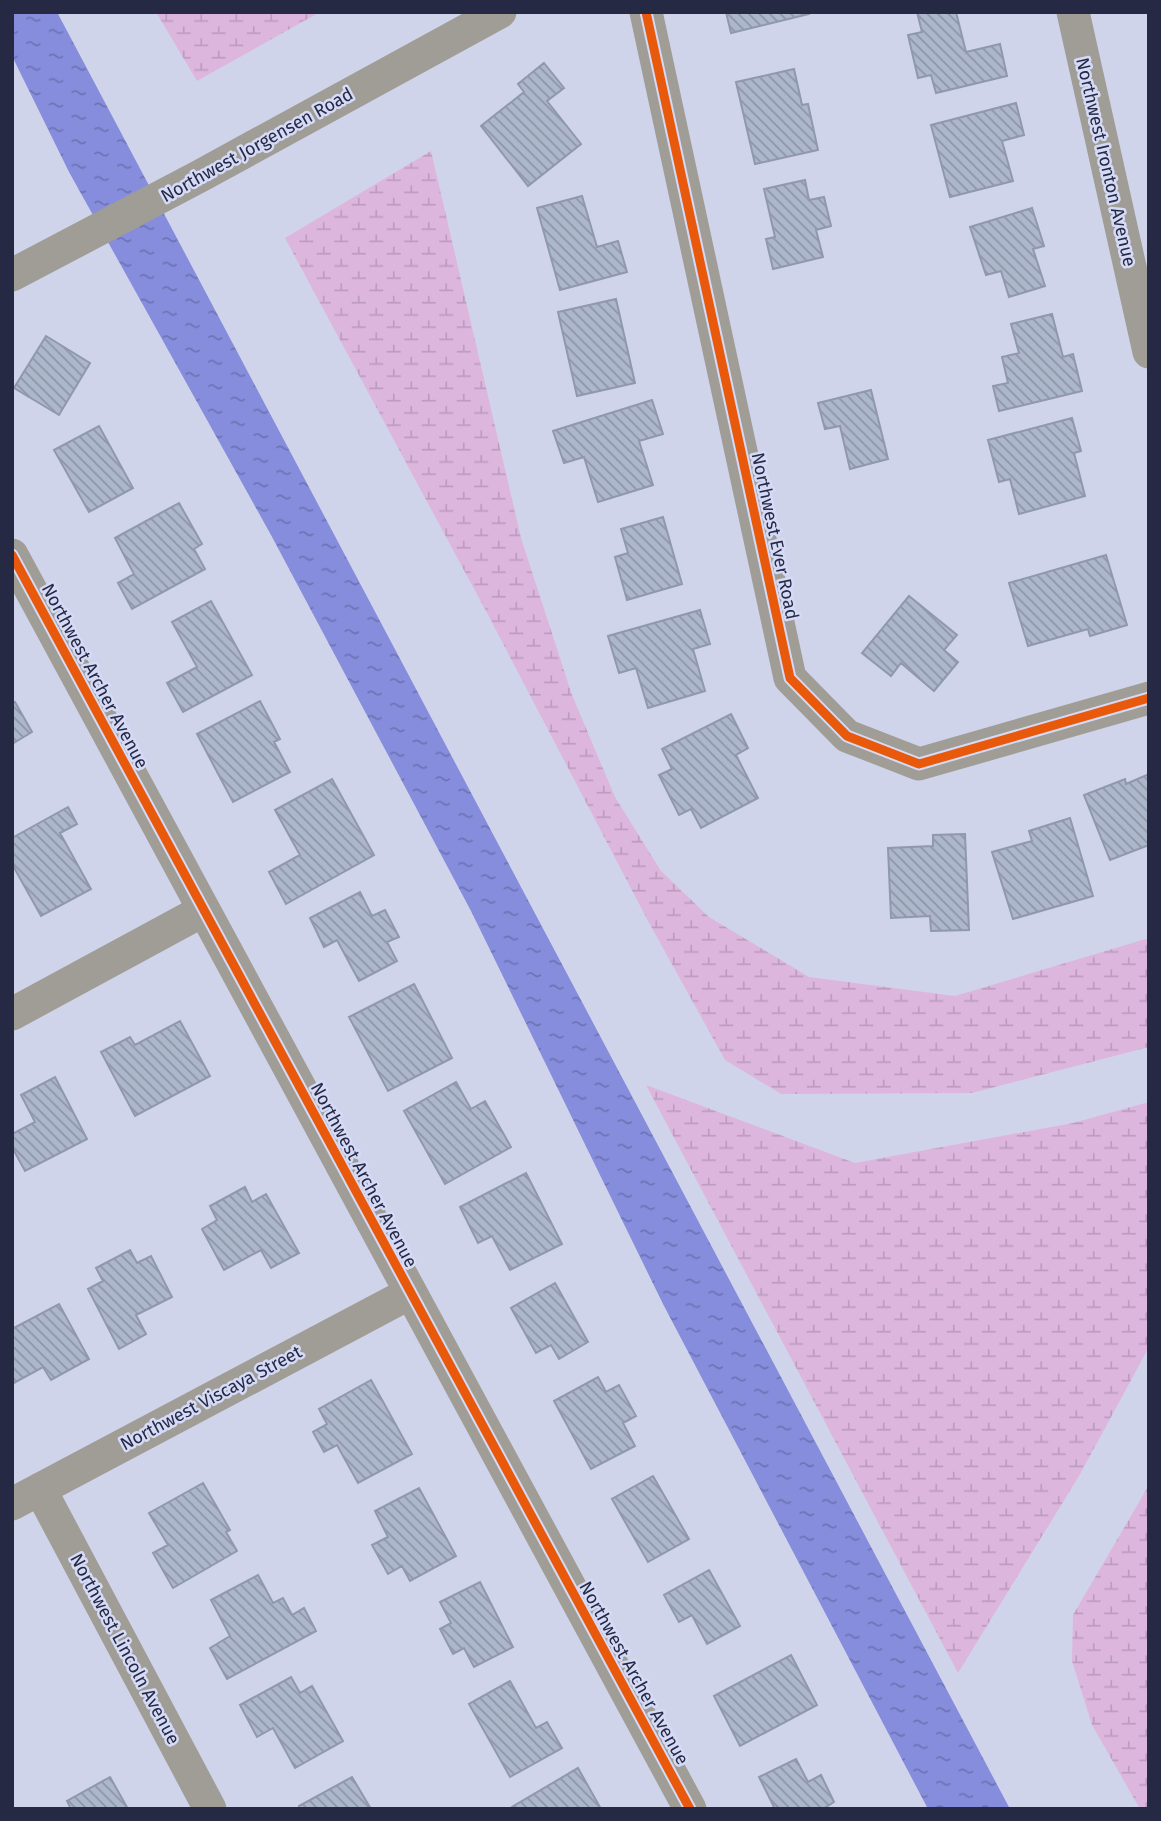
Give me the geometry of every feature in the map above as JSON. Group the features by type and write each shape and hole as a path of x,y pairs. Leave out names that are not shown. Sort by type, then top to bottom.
{"street":[{"name":"Northwest Jorgensen Road","path":"12,275 500,12"},
{"name":"Northwest Ever Road","path":"646,12 790,678 847,736 919,764 1149,698"},
{"name":"Northwest Ironton Avenue","path":"1073,12 1149,352"},
{"name":"Northwest Archer Avenue","path":"12,555 690,1809"},
{"path":"12,1014 204,910"},
{"name":"Northwest Viscaya Street","path":"26,1496 410,1293"},
{"name":"Northwest Lincoln Avenue","path":"26,1496 210,1809"}],"green space":[{"path":"156,12 320,12 197,81"},
{"path":"431,151 521,538 572,695 615,797 661,871 709,917 809,977 955,996 1149,938 1149,1047 972,1093 781,1094 725,1060 648,921 487,613 285,238"},
{"path":"646,1085 855,1163 1073,1123 1149,1102 1149,1347 1079,1476 958,1673"},
{"path":"1149,1485 1149,1809 1140,1809 1092,1725 1072,1661 1073,1615"}],"water":[{"path":"12,12 57,12 1010,1809 928,1809 663,1304 471,911 271,535 69,172 12,56"}],"building":[{"path":"726,12 809,12 809,14 731,33"},
{"path":"917,12 956,12 966,52 1000,44 1007,76 936,93 931,75 918,78 908,35 922,32"},
{"path":"544,63 564,88 547,101 581,144 528,186 481,126 524,92 518,84"},
{"path":"794,69 802,105 808,104 818,150 755,164 736,82"},
{"path":"1016,103 1024,135 1002,141 1013,181 950,197 931,125"},
{"path":"805,180 809,200 824,197 831,226 816,230 823,257 773,269 766,239 775,237 764,189"},
{"path":"582,196 597,247 618,241 627,272 560,290 537,208"},
{"path":"1032,208 1044,246 1033,249 1045,286 1009,297 1001,271 986,275 970,227"},
{"path":"616,299 635,383 577,396 558,312"},
{"path":"1052,314 1063,357 1073,354 1082,391 999,411 993,386 1008,383 1002,357 1019,353 1011,324"},
{"path":"46,336 90,363 59,415 14,388"},
{"path":"871,390 888,459 850,469 840,426 825,429 818,403"},
{"path":"652,400 663,434 639,441 653,485 598,502 584,457 564,463 553,431"},
{"path":"1072,418 1081,451 1074,453 1085,496 1019,514 1010,479 999,482 988,440"},
{"path":"99,426 133,488 89,512 54,450"},
{"path":"179,503 202,544 194,549 205,569 132,609 118,583 134,574 115,538"},
{"path":"663,517 682,584 627,600 615,557 628,553 621,529"},
{"path":"1106,555 1127,625 1090,636 1088,629 1028,646 1009,583"},
{"path":"909,596 957,635 944,650 958,662 934,691 901,663 891,676 862,653"},
{"path":"211,601 252,675 183,712 167,683 197,667 172,622"},
{"path":"700,610 710,644 693,649 705,691 648,708 636,668 619,673 608,636"},
{"path":"260,701 280,739 274,742 290,772 233,802 197,734"},
{"path":"15,702 32,732 12,744 12,703"},
{"path":"731,714 748,748 736,755 758,798 701,828 691,809 679,815 659,775 672,769 662,749"},
{"path":"1149,774 1149,845 1110,860 1084,795 1125,779 1126,784"},
{"path":"332,779 374,855 286,904 269,872 300,855 275,810"},
{"path":"68,807 77,824 60,833 91,889 41,916 12,864 12,838"},
{"path":"1070,818 1093,896 1013,919 992,852 1032,841 1029,831"},
{"path":"965,834 969,930 931,931 930,916 891,918 888,848 933,846 933,835"},
{"path":"360,892 372,916 385,910 399,937 387,942 397,961 359,981 337,940 324,947 310,918"},
{"path":"414,984 452,1058 388,1091 349,1017"},
{"path":"180,1021 210,1076 135,1116 101,1052 130,1037 135,1045"},
{"path":"55,1077 87,1139 25,1171 12,1147 12,1134 35,1122 21,1095"},
{"path":"456,1082 471,1109 485,1101 511,1147 445,1184 404,1111"},
{"path":"526,1173 562,1244 510,1270 492,1236 478,1243 460,1207"},
{"path":"245,1187 252,1202 266,1194 299,1253 271,1268 261,1250 224,1270 202,1229 217,1220 210,1206"},
{"path":"130,1250 137,1263 151,1256 172,1297 136,1315 146,1334 119,1349 88,1289 103,1281 96,1268"},
{"path":"555,1283 588,1342 559,1359 551,1345 536,1353 511,1308"},
{"path":"59,1304 89,1359 51,1380 43,1367 12,1384 12,1325 14,1328"},
{"path":"598,1377 606,1392 619,1385 636,1416 623,1423 635,1446 591,1469 554,1401"},
{"path":"371,1380 412,1454 358,1483 337,1445 324,1452 313,1432 327,1424 319,1409"},
{"path":"653,1476 689,1539 648,1562 612,1499"},
{"path":"203,1483 230,1530 226,1532 237,1551 173,1588 153,1553 168,1545 149,1513"},
{"path":"419,1488 456,1556 410,1581 402,1566 388,1574 372,1545 388,1537 375,1511"},
{"path":"709,1570 740,1626 707,1644 692,1615 679,1622 664,1595"},
{"path":"258,1575 273,1603 283,1598 292,1615 304,1608 316,1631 227,1679 210,1648 230,1636 211,1600"},
{"path":"480,1582 513,1647 474,1667 464,1648 453,1654 440,1629 451,1623 440,1602"},
{"path":"791,1655 817,1705 740,1746 714,1696"},
{"path":"291,1677 300,1693 312,1686 343,1741 295,1768 273,1728 257,1737 240,1705"},
{"path":"510,1681 536,1728 547,1722 562,1748 510,1777 469,1704"},
{"path":"796,1759 808,1782 821,1775 834,1802 823,1809 775,1809 759,1777"},
{"path":"578,1768 601,1809 513,1809 512,1807"},
{"path":"110,1777 128,1809 71,1809 67,1801"},
{"path":"352,1777 371,1809 300,1809 299,1806"}],"cycle path":[{"path":"646,12 790,678 847,736 919,764 1149,698"},
{"path":"12,555 690,1809"}]}
